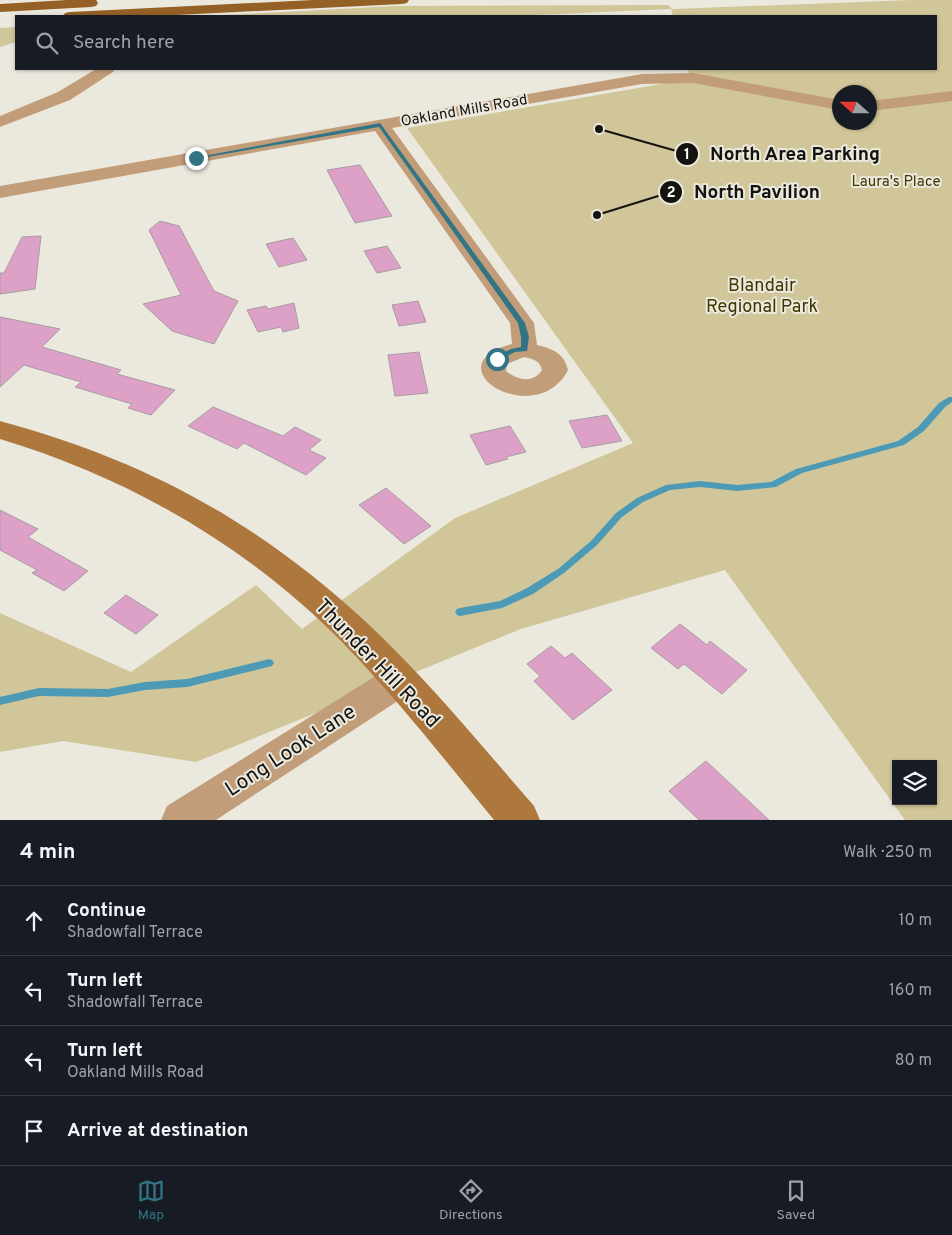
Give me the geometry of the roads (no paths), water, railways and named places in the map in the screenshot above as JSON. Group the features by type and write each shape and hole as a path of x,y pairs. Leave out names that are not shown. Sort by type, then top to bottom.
{"main road":[{"path":"0,8 165,0"},
{"path":"91,15 402,0"},
{"path":"0,20 15,19"}],"street":[{"path":"0,122 64,96 105,70"},
{"name":"Oakland Mills Road","path":"0,192 659,77 713,81 832,103"},
{"path":"877,105 952,96"},
{"path":"380,125 522,323 525,337 524,349"},
{"name":"Thunder Hill Road","path":"0,430 59,448 109,467 156,489 256,550 296,581 354,632 400,680 520,820"},
{"name":"Long Look Lane","path":"181,820 400,680"}],"waterway":[{"path":"460,612 502,604 530,591 561,571 594,543 619,515 640,500 669,487 700,484 737,488 773,485 799,471 901,443 921,429 942,405 952,399"},
{"path":"0,701 39,692 108,693 145,686 187,683 269,663"}],"place":[{"name":"North Area Parking","path":"599,129"},
{"name":"North Pavilion","path":"597,215"}],"park label":[{"name":"Laura's Place","path":"896,181"},
{"name":"Blandair Regional Park","path":"762,295"}]}
